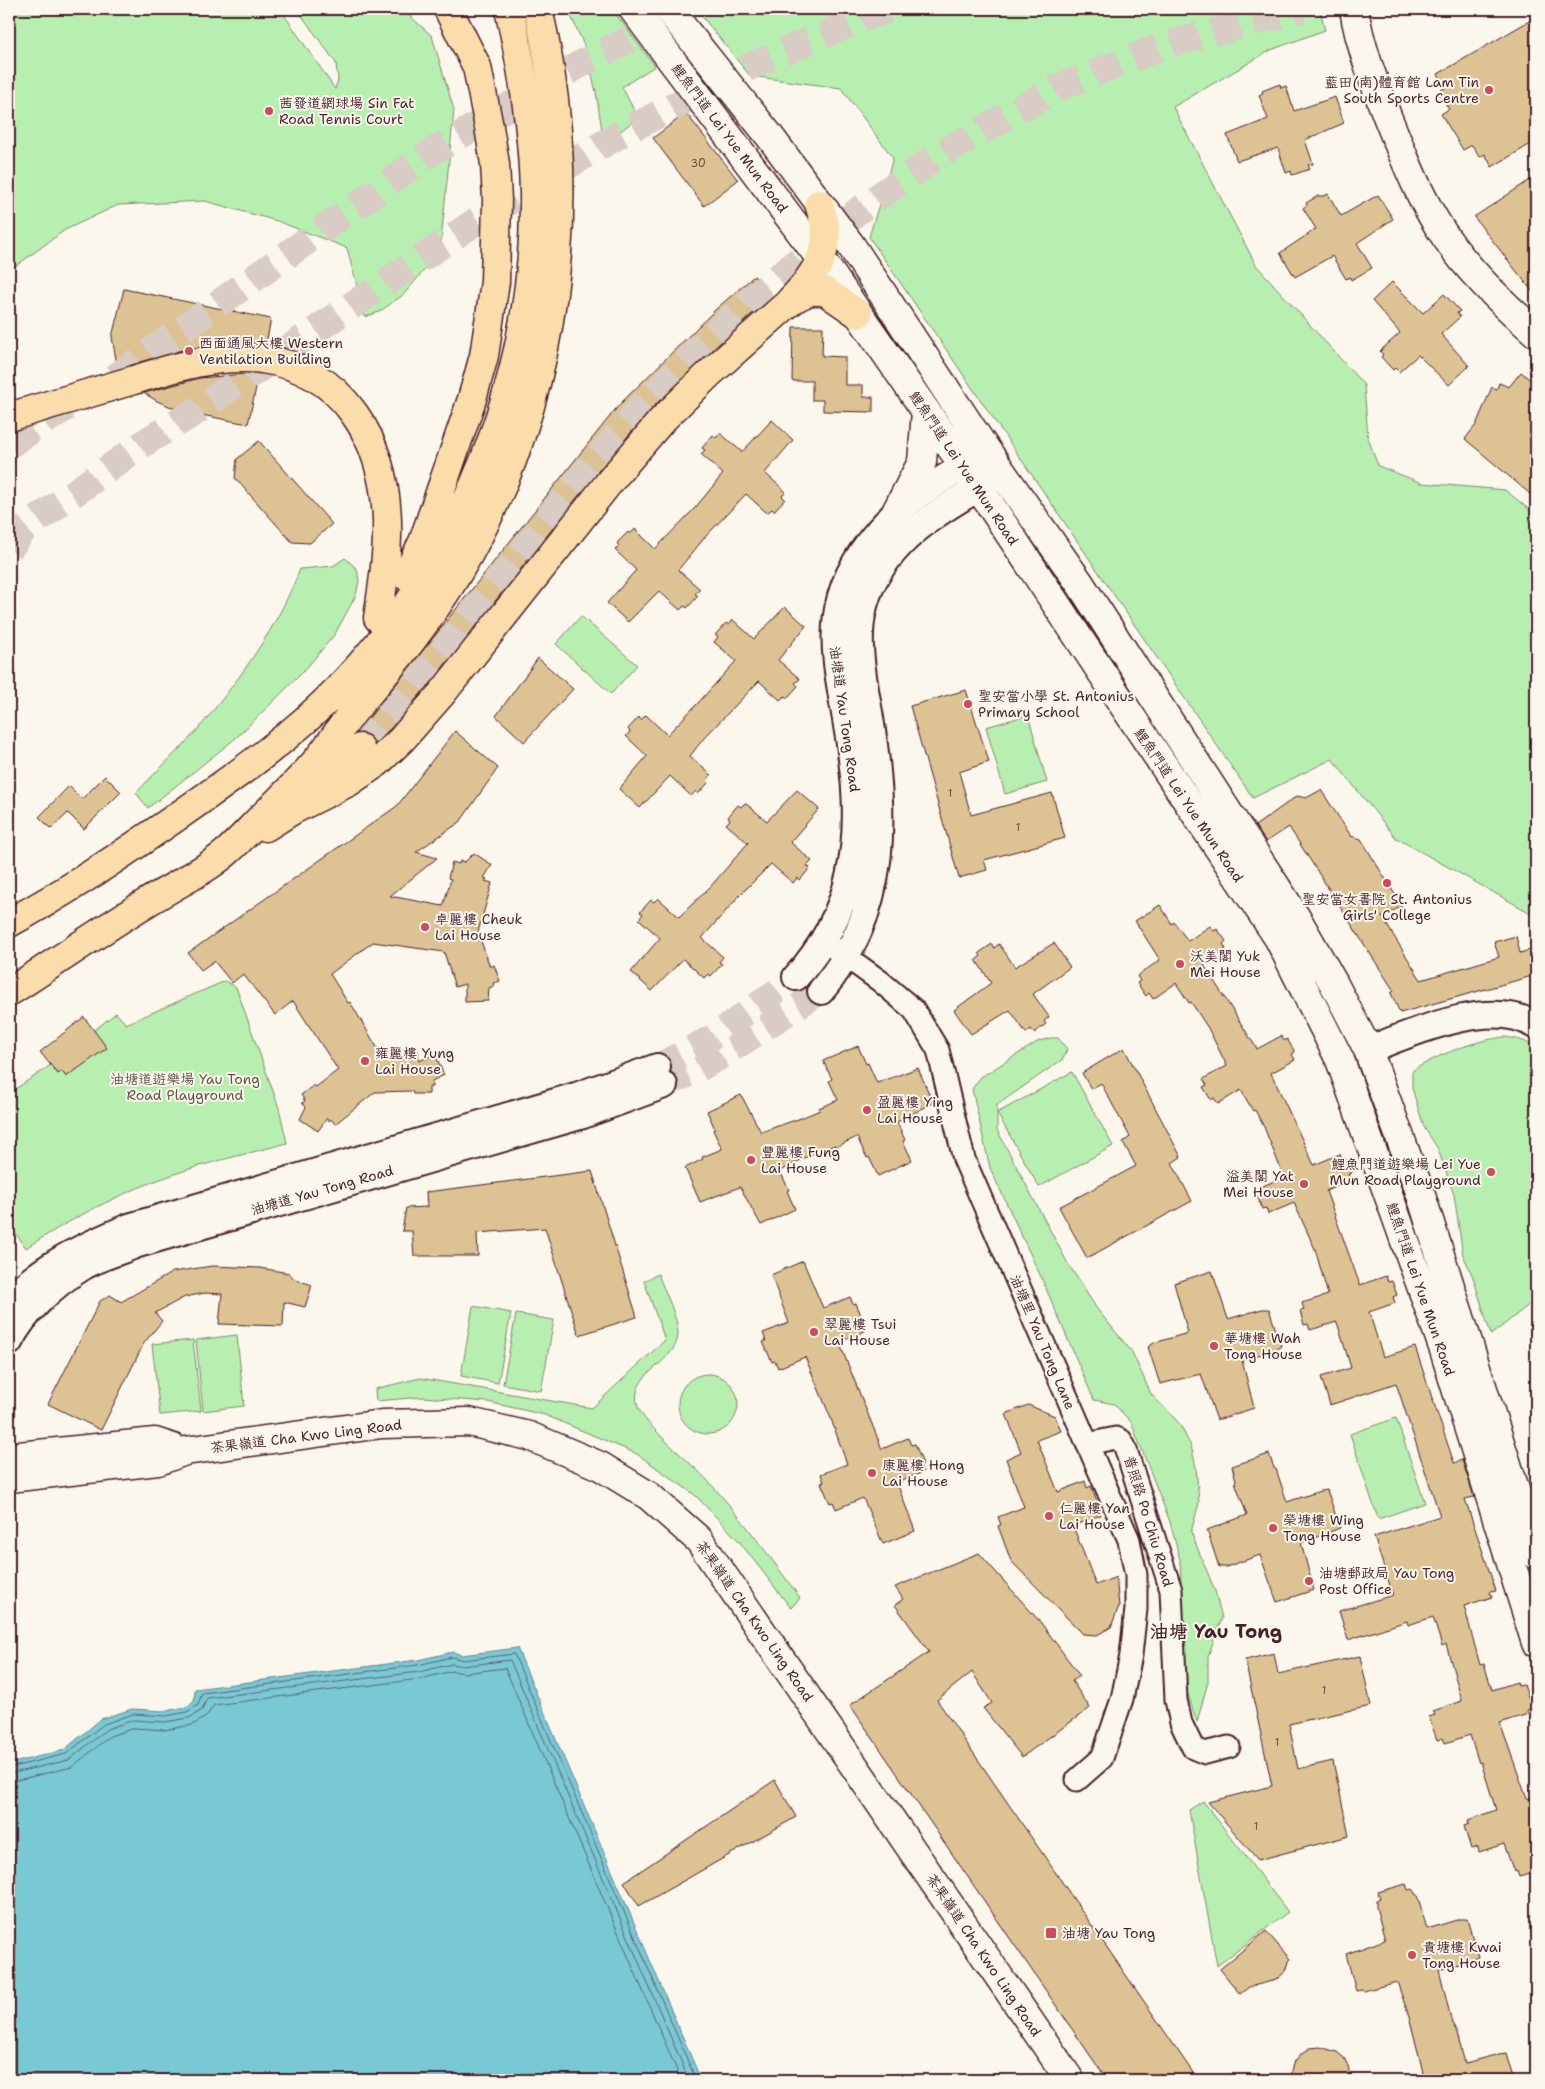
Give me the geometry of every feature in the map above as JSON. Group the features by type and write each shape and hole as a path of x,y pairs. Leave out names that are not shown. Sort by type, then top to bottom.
{"highway":[{"path":"248,767 340,672 395,593 423,542 472,398 484,356 495,282 497,200 495,164 477,67 448,9"},
{"path":"9,923 109,863 248,767 283,740 337,690 391,626 416,592 458,520 491,443 515,363 529,281 533,239 533,164 524,80 509,9"},
{"path":"227,852 317,759 356,707 412,642 460,570 499,492 515,452 540,369 549,327 559,241 560,152 550,66 538,9"},
{"path":"784,308 808,282 820,258 826,234 819,204"},
{"path":"9,992 293,810 349,782 377,763 402,739 444,691 611,480 662,420 710,373 797,297 810,292 825,291 858,314"},
{"path":"9,417 184,366 223,358 262,359 286,364 321,380 352,408 367,433 378,466 387,518 385,569 378,618"},
{"path":"293,810 360,748"}],"main road":[{"name":"鯉魚門道 Lei Yue Mun Road","path":"633,9 820,258 972,477 1279,939 1340,1060 1444,1350 1536,1643"},
{"name":"鯉魚門道 Lei Yue Mun Road","path":"668,9 768,134 850,244 995,463 1079,582 1297,919 1334,984 1368,1050 1419,1189 1536,1555"},
{"path":"1354,9 1378,92 1409,168 1430,211 1459,254 1502,301 1536,333"},
{"path":"896,512 922,462 926,411"},
{"path":"1340,1060 1368,1050"},
{"name":"茶果嶺道 Cha Kwo Ling Road","path":"9,1478 158,1461 185,1451 382,1424 469,1422 529,1436 600,1466 649,1496 699,1540 1070,2080"},
{"name":"茶果嶺道 Cha Kwo Ling Road","path":"9,1457 155,1442 185,1451"}],"street":[{"name":"油塘道 Yau Tong Road","path":"821,991 847,957 869,904 878,866 880,838 878,772 858,643 863,609 874,580 894,552 972,477 995,463"},
{"name":"油塘道 Yau Tong Road","path":"796,977 824,941 836,918 853,863 856,805 852,759 834,648 835,624 844,584 853,566 879,530 896,512 930,487 972,477"},
{"name":"油塘里 Yau Tong Lane","path":"824,941 914,1010 938,1050 964,1159 1129,1540 1136,1575 1136,1609 1131,1655 1122,1699 1102,1758 1077,1780"},
{"path":"1368,1050 1408,1035 1483,1014 1519,1016 1536,1026"},
{"name":"油塘道 Yau Tong Road","path":"9,1301 31,1279 71,1252 129,1227 576,1096 661,1076 583,1115 138,1244 85,1266 50,1292 17,1326 9,1342"},
{"name":"普照路 Po Chiu Road","path":"1087,1444 1116,1438 1121,1440 1126,1447 1171,1590 1176,1700 1181,1723 1193,1748 1204,1753 1229,1747"}],"green space":[{"path":"9,9 280,9 335,89 338,80 336,63 297,9 402,9 432,36 454,110 440,252 403,295 379,312 365,317 347,248 277,221 205,201 118,205 65,230 9,271"},
{"path":"568,9 612,9 655,66 622,87 638,118 604,143 596,92 586,50"},
{"path":"696,9 1320,9 1325,30 1271,50 1173,107 1256,265 1364,385 1368,438 1378,466 1422,483 1505,490 1536,515 1536,916 1396,838 1332,759 1253,798 869,237 893,158 841,88 750,76"},
{"path":"345,558 357,569 359,581 356,595 335,634 304,671 236,738 148,808 136,793 194,733 238,679 273,626 300,569 333,566"},
{"path":"581,616 637,665 611,694 556,644"},
{"path":"1028,715 1047,782 1005,794 986,727"},
{"name":"油塘道遊樂場 Yau Tong Road Playground","path":"225,981 236,987 279,1108 287,1143 198,1166 133,1190 95,1208 26,1248 9,1224 9,1093 44,1070 116,1013 126,1024"},
{"name":"鯉魚門道遊樂場 Lei Yue Mun Road Playground","path":"1505,1037 1527,1043 1536,1052 1536,1299 1491,1335 1473,1277 1463,1255 1454,1195 1438,1149 1424,1127 1412,1088 1412,1071 1433,1059 1457,1049 1481,1041"},
{"path":"1058,1038 1067,1049 1063,1059 997,1105 997,1130 1067,1262 1097,1309 1132,1352 1151,1394 1179,1423 1191,1446 1196,1467 1199,1503 1191,1532 1215,1591 1222,1618 1208,1656 1208,1682 1197,1722 1187,1692 1180,1560 1170,1522 1131,1422 1114,1404 1094,1400 1041,1277 990,1168 972,1089 981,1077 1039,1041"},
{"path":"1072,1072 1113,1146 1039,1187 997,1113"},
{"path":"658,1274 674,1313 678,1335 675,1345 669,1354 639,1385 636,1395 638,1407 649,1423 708,1481 756,1538 800,1598 791,1608 738,1540 695,1495 637,1454 545,1415 488,1402 422,1397 376,1401 375,1389 420,1378 592,1408 665,1340 644,1281"},
{"path":"473,1306 511,1313 498,1383 461,1376"},
{"path":"516,1314 554,1320 541,1391 503,1384"},
{"path":"237,1335 244,1406 203,1411 196,1340"},
{"path":"193,1340 201,1411 160,1415 152,1344"},
{"path":"702,1374 714,1374 725,1379 733,1387 738,1398 736,1416 725,1429 714,1434 702,1434 691,1429 683,1421 678,1410 678,1398 683,1387 691,1379"},
{"path":"1396,1418 1425,1503 1378,1519 1350,1434"},
{"path":"1203,1801 1288,1912 1217,1966 1189,1810"}],"water":[{"path":"517,1648 701,2080 9,2080 9,1764 64,1750 101,1719 132,1709 165,1711 186,1707 194,1702 195,1689 418,1660 453,1652 462,1655"}],"building":[{"name":"藍田(南)體育館 Lam Tin South Sports Centre","path":"1536,17 1536,141 1492,167 1485,154 1480,157 1472,145 1463,150 1441,114 1449,109 1438,92 1446,87 1438,74"},
{"path":"1280,84 1281,88 1286,86 1294,111 1335,97 1344,123 1305,140 1313,164 1308,165 1310,169 1292,175 1291,171 1286,173 1278,148 1237,161 1227,135 1268,119 1259,95 1263,93 1262,91"},
{"path":"686,113 738,180 704,206 653,138"},
{"path":"1536,176 1536,296 1474,217"},
{"path":"1328,194 1341,216 1378,195 1393,219 1357,243 1372,268 1351,280 1350,277 1346,279 1332,256 1295,277 1280,253 1316,229 1303,208 1307,205 1306,203 1318,196"},
{"path":"754,276 772,296 700,361 650,410 599,470 432,681 391,728 375,743 365,733 357,733 619,405 715,310"},
{"path":"1392,282 1423,313 1444,294 1460,311 1457,313 1460,317 1441,334 1469,366 1449,385 1418,355 1399,372 1395,368 1393,370 1381,357 1383,355 1380,351 1400,333 1372,301"},
{"path":"124,289 271,319 266,344 245,342 210,345 178,351 119,368 112,337"},
{"path":"793,327 823,327 822,356 845,357 845,385 863,385 863,397 873,397 873,412 823,411 823,400 812,400 812,381 792,381"},
{"path":"1521,372 1536,385 1536,499 1465,439 1476,425 1492,387 1497,389 1499,383 1509,387"},
{"path":"259,374 248,424 181,411 157,401 144,393 200,378"},
{"path":"772,420 793,440 765,473 786,492 782,496 785,499 774,511 772,509 767,513 746,494 706,536 678,570 700,589 695,594 698,596 687,608 684,606 680,610 659,591 628,622 607,603 636,570 615,550 619,546 617,543 628,532 630,534 635,529 655,549 695,508 723,474 701,454 705,450 702,448 713,435 716,438 720,433 742,452"},
{"path":"259,441 332,524 310,543 292,542 235,478 237,459"},
{"path":"785,607 806,626 778,660 800,679 795,683 798,686 787,698 785,696 780,700 759,681 704,738 690,756 711,775 707,780 709,782 698,794 696,791 691,796 670,776 640,808 619,789 647,756 626,736 630,732 628,729 639,717 641,720 646,715 667,735 736,661 714,642 718,637 715,635 726,623 729,625 733,620 754,639"},
{"path":"538,658 573,689 524,742 496,716"},
{"path":"966,690 989,762 959,772 971,815 1052,793 1065,838 984,860 987,870 959,878 910,706"},
{"path":"455,731 498,768 460,822 416,852 437,858 390,896 443,906 451,879 448,878 452,862 459,864 460,861 465,862 474,853 492,865 484,878 487,879 485,881 492,883 478,932 490,967 494,965 500,981 493,983 494,986 489,988 488,1001 465,1002 465,984 455,987 444,952 373,942 330,974 348,1003 350,1002 381,1054 418,1050 419,1061 435,1054 444,1075 432,1081 432,1087 429,1087 429,1094 413,1094 412,1091 375,1092 335,1124 331,1119 329,1121 327,1118 318,1131 300,1119 306,1107 302,1103 305,1101 301,1095 314,1085 316,1087 338,1070 293,1001 275,1015 243,974 232,983 214,961 201,970 188,953 397,806"},
{"path":"105,776 121,792 84,829 68,813 51,829 39,817 69,786 82,799"},
{"path":"797,790 819,809 790,842 812,861 807,866 810,868 800,880 797,878 793,883 771,864 740,895 702,938 723,957 719,962 722,964 711,976 708,974 704,978 683,959 652,991 631,972 660,938 639,919 643,914 640,912 651,900 654,902 658,898 679,917 711,886 748,843 726,824 730,820 728,817 738,805 741,807 745,803 767,821"},
{"path":"1321,790 1351,836 1361,839 1402,906 1382,917 1421,980 1499,957 1494,942 1516,936 1520,953 1536,948 1536,975 1400,1013 1391,993 1394,991 1289,827 1266,842 1255,826 1297,796 1306,798"},
{"path":"1160,905 1172,924 1174,922 1188,941 1210,926 1214,931 1217,929 1226,941 1223,944 1226,949 1204,965 1257,1049 1281,1036 1284,1041 1287,1039 1295,1052 1292,1054 1295,1060 1271,1073 1314,1165 1340,1154 1342,1160 1346,1159 1352,1173 1348,1174 1351,1180 1326,1191 1360,1285 1386,1276 1388,1282 1392,1281 1397,1295 1393,1297 1395,1303 1369,1312 1383,1357 1415,1347 1454,1463 1462,1460 1474,1497 1465,1499 1496,1591 1490,1592 1492,1597 1464,1606 1480,1665 1484,1664 1492,1690 1517,1682 1518,1686 1524,1685 1532,1708 1527,1710 1528,1714 1500,1723 1527,1799 1536,1796 1536,1872 1519,1877 1517,1871 1514,1872 1504,1844 1479,1852 1478,1847 1471,1849 1464,1826 1469,1824 1468,1820 1496,1810 1481,1762 1479,1763 1470,1735 1445,1743 1443,1738 1437,1740 1429,1717 1435,1715 1433,1711 1462,1701 1446,1644 1442,1646 1433,1617 1408,1625 1407,1621 1348,1640 1339,1611 1393,1595 1374,1537 1440,1516 1396,1383 1330,1405 1321,1377 1351,1368 1337,1322 1310,1330 1308,1324 1304,1325 1300,1311 1304,1310 1302,1303 1328,1295 1315,1249 1294,1203 1268,1214 1266,1208 1262,1209 1257,1195 1260,1194 1258,1188 1284,1177 1264,1127 1241,1090 1218,1104 1214,1098 1211,1100 1203,1087 1207,1085 1203,1079 1227,1066 1208,1028 1176,983 1153,999 1149,993 1146,996 1137,983 1140,981 1137,976 1160,960 1135,921"},
{"path":"1054,943 1070,967 1033,994 1049,1017 1044,1021 1046,1024 1034,1033 1031,1029 1026,1033 1010,1010 971,1034 954,1010 991,983 976,960 981,956 979,953 992,944 994,948 999,944 1015,967"},
{"path":"84,1017 107,1048 66,1077 62,1071 58,1074 40,1052"},
{"path":"858,1046 877,1083 918,1068 933,1103 897,1122 912,1160 878,1176 857,1137 836,1147 835,1145 816,1152 780,1171 795,1209 761,1225 740,1187 700,1202 685,1168 703,1159 702,1157 722,1149 707,1111 741,1095 761,1132 820,1110 819,1108 838,1100 829,1081 832,1079 823,1061"},
{"path":"1124,1048 1181,1157 1172,1163 1192,1201 1087,1258 1059,1207 1136,1166 1123,1142 1130,1137 1101,1083 1091,1089 1082,1073"},
{"path":"592,1171 637,1317 579,1335 545,1228 477,1233 478,1256 414,1256 412,1231 402,1231 406,1208 427,1207 426,1192"},
{"path":"803,1261 823,1308 850,1297 853,1304 856,1303 865,1331 839,1342 882,1449 908,1438 911,1445 915,1444 923,1464 920,1465 923,1472 897,1483 915,1531 883,1544 863,1498 836,1509 833,1502 830,1503 821,1483 824,1482 821,1474 847,1464 830,1416 805,1357 778,1368 775,1361 772,1362 763,1342 766,1341 763,1333 789,1323 771,1275"},
{"path":"212,1266 260,1268 289,1273 294,1279 312,1285 305,1307 284,1302 283,1326 219,1324 222,1294 205,1293 185,1297 155,1313 162,1321 144,1343 101,1430 48,1404 100,1301 110,1295 121,1302 173,1272"},
{"name":"華塘樓 Wah Tong House","path":"1212,1271 1228,1319 1262,1309 1269,1309 1281,1346 1275,1350 1242,1360 1254,1408 1217,1420 1201,1374 1160,1384 1148,1347 1154,1343 1188,1333 1174,1283"},
{"path":"1028,1405 1055,1416 1061,1431 1037,1440 1058,1492 1085,1481 1087,1488 1091,1486 1099,1507 1096,1508 1100,1515 1073,1526 1096,1585 1116,1577 1119,1606 1111,1627 1097,1635 1083,1634 1011,1561 998,1526 1001,1525 998,1517 1024,1507 1006,1459 1021,1452 1006,1414"},
{"name":"榮塘樓 Wing Tong House","path":"1269,1454 1287,1502 1327,1490 1340,1528 1301,1543 1314,1590 1277,1602 1260,1555 1226,1567 1219,1567 1207,1530 1247,1515 1235,1482 1232,1466"},
{"name":"油塘 Yau Tong","path":"979,1553 1041,1623 1080,1676 1072,1681 1090,1708 1022,1757 983,1708 992,1703 972,1672 937,1700 1198,2080 1107,2080 850,1705 929,1652 895,1605 903,1599 895,1587"},
{"path":"1274,1653 1278,1674 1360,1656 1371,1706 1289,1724 1298,1769 1333,1761 1349,1836 1258,1860 1208,1802 1272,1786 1245,1660"},
{"path":"775,1780 796,1817 639,1906 624,1882"},
{"name":"貴塘樓 Kwai Tong House","path":"1406,1884 1408,1890 1413,1889 1417,1895 1427,1929 1460,1919 1467,1919 1478,1957 1439,1970 1452,2023 1456,2030 1465,2063 1506,2053 1514,2080 1425,2080 1409,2016 1397,1982 1364,1991 1356,1991 1346,1954 1385,1940 1376,1907 1376,1900 1380,1898 1378,1892"},
{"path":"1266,1931 1290,1959 1286,1971 1276,1980 1249,1987 1240,1994 1220,1969"},
{"path":"1320,2047 1337,2052 1344,2058 1351,2080 1292,2080 1295,2061 1310,2048"}],"tunnel":[{"path":"9,445 60,411 96,391 430,153 577,66 689,9"},
{"path":"9,549 24,529 147,441 192,414 481,218 615,137 755,64 865,17 889,9"},
{"path":"360,748 422,677 585,473 643,405 716,332 764,289 858,211 937,156 1055,89 1165,45 1302,9"},
{"path":"657,1067 713,1037 796,977"},
{"path":"664,1085 692,1073 719,1058 821,991"}],"place":[{"name":"藍田(南)體育館 Lam Tin South Sports Centre","path":"1489,90"},
{"name":"茜發道網球場 Sin Fat Road Tennis Court","path":"269,111"},
{"name":"西面通風大樓 Western Ventilation Building","path":"189,351"},
{"name":"聖安當小學 St. Antonius Primary School","path":"968,704"},
{"name":"聖安當女書院 St. Antonius Girls' College","path":"1387,883"},
{"name":"卓麗樓 Cheuk Lai House","path":"425,927"},
{"name":"沃美閣 Yuk Mei House","path":"1180,964"},
{"name":"雍麗樓 Yung Lai House","path":"365,1061"},
{"name":"盈麗樓 Ying Lai House","path":"867,1110"},
{"name":"豐麗樓 Fung Lai House","path":"751,1160"},
{"name":"鯉魚門道遊樂場 Lei Yue Mun Road Playground","path":"1491,1172"},
{"name":"溢美閣 Yat Mei House","path":"1304,1184"},
{"name":"翠麗樓 Tsui Lai House","path":"814,1332"},
{"name":"華塘樓 Wah Tong House","path":"1214,1346"},
{"name":"康麗樓 Hong Lai House","path":"872,1473"},
{"name":"仁麗樓 Yan Lai House","path":"1049,1516"},
{"name":"榮塘樓 Wing Tong House","path":"1273,1528"},
{"name":"油塘郵政局 Yau Tong Post Office","path":"1309,1581"},
{"name":"油塘 Yau Tong","path":"1051,1933"},
{"name":"貴塘樓 Kwai Tong House","path":"1412,1955"}],"district":[{"name":"油塘 Yau Tong","path":"1216,1631"}]}
